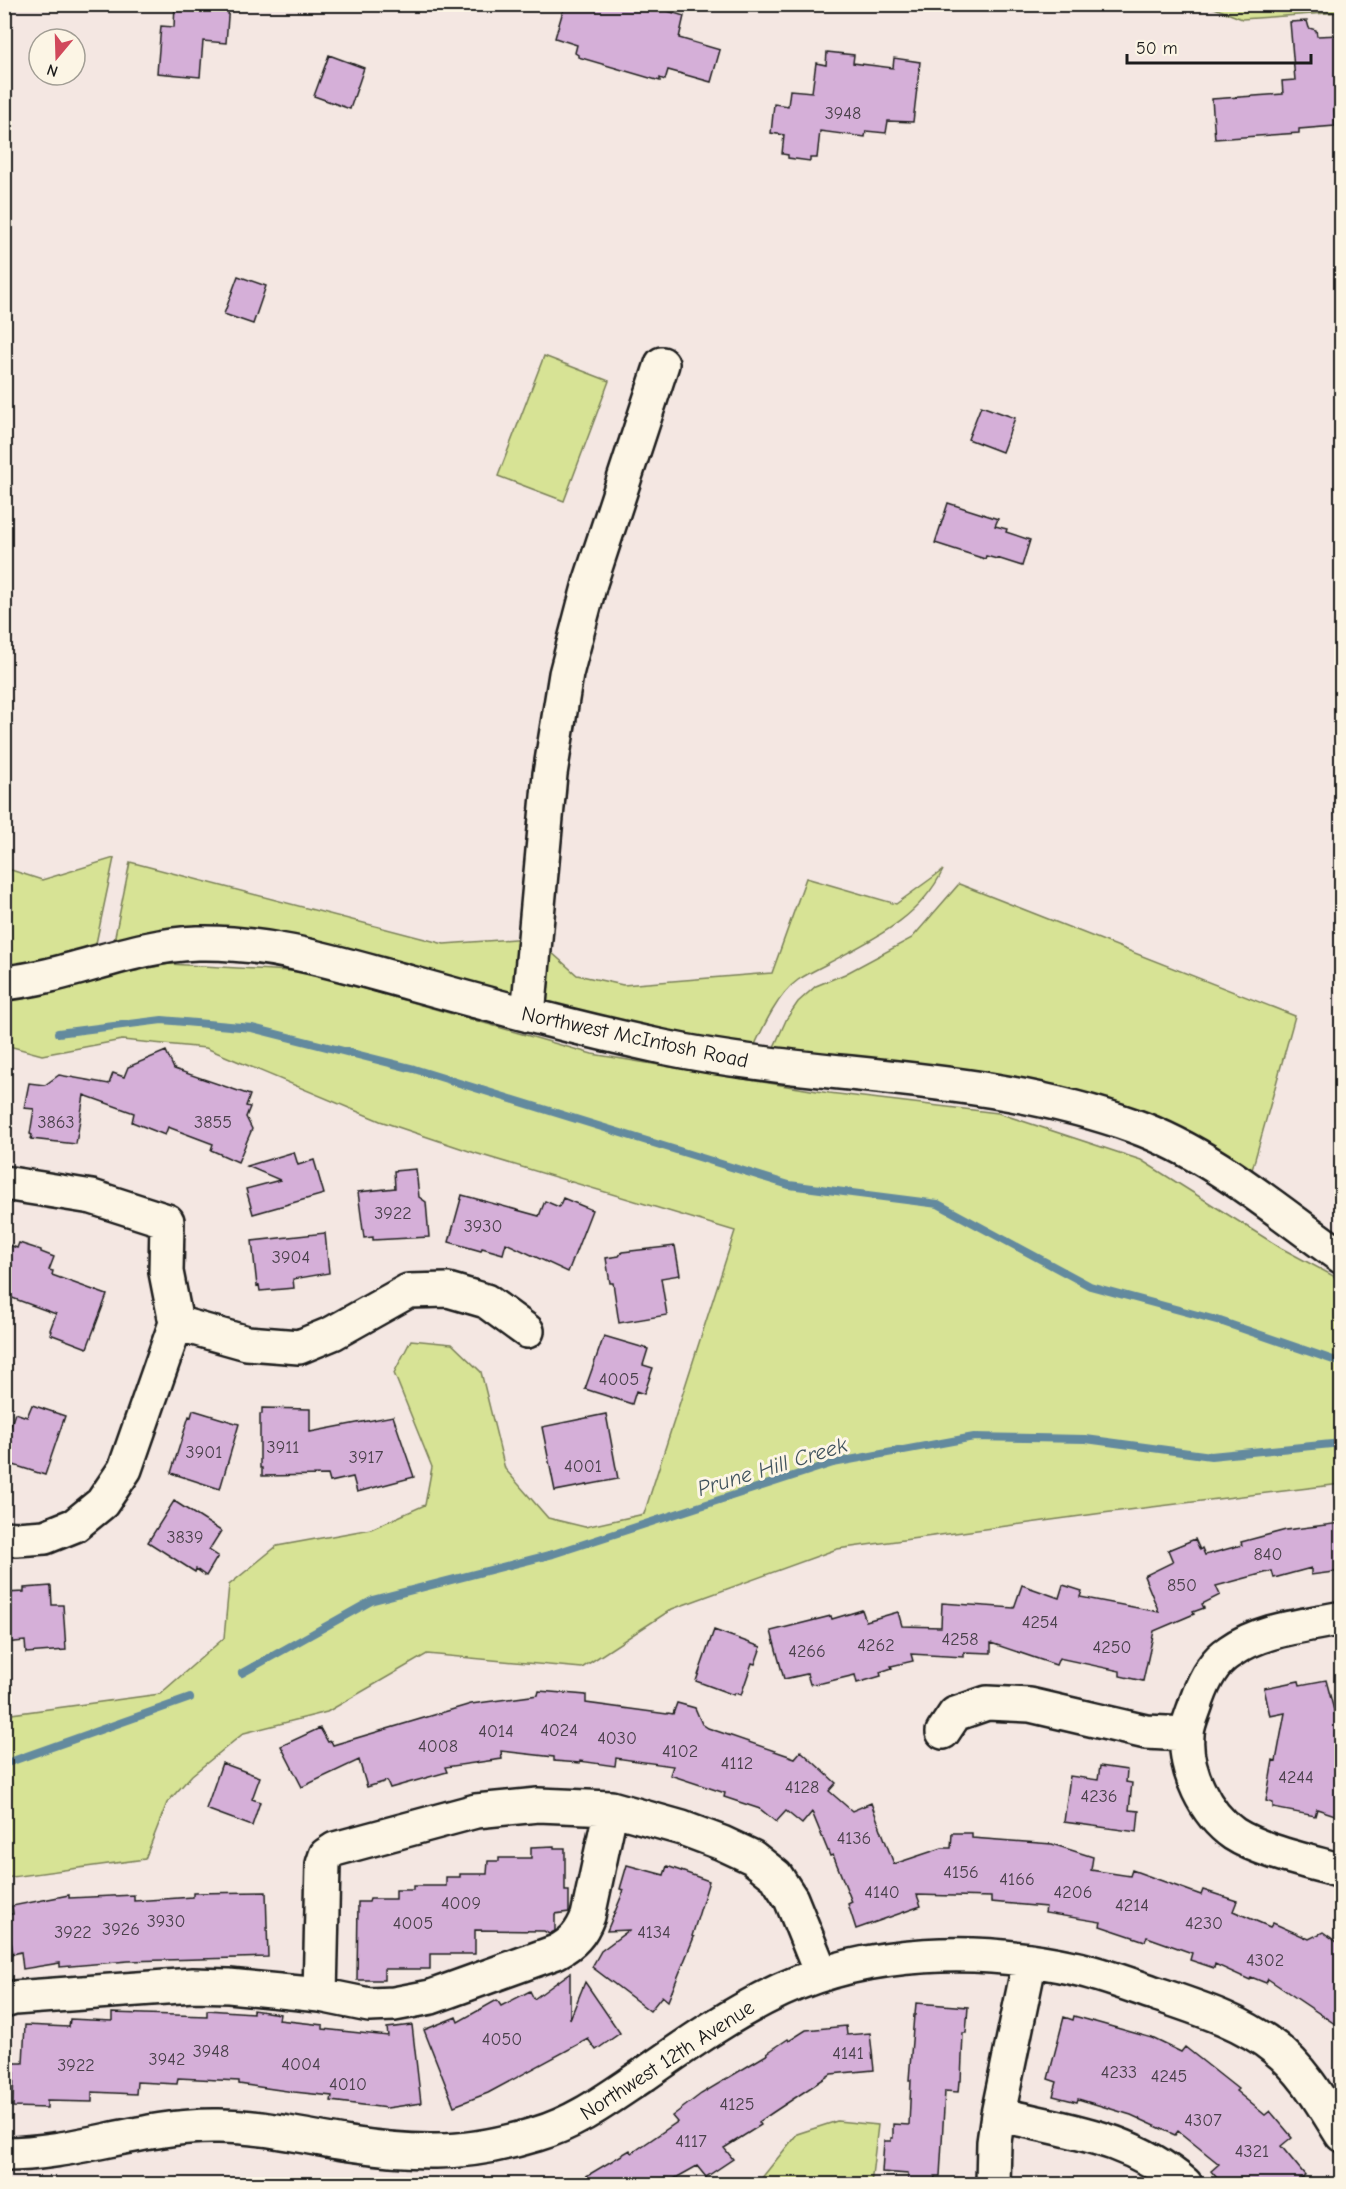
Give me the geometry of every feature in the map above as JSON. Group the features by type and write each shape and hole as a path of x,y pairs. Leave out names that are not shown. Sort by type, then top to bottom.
{"street":[{"path":"528,1015 550,774 566,674 591,583 662,364"},
{"name":"Northwest McIntosh Road","path":"4,982 43,976 150,949 196,943 249,945 330,961 528,1015 665,1047 747,1061 907,1078 1009,1093 1136,1126 1194,1153 1240,1182 1341,1257"},
{"path":"4,1183 92,1197 167,1221 166,1272 176,1323 125,1469 102,1503 75,1525 45,1537 4,1538"},
{"path":"176,1323 247,1343 299,1347 333,1333 408,1291 448,1290 486,1302 527,1331"},
{"path":"1341,1618 1258,1635 1227,1653 1216,1664 1202,1686 1186,1734 1188,1759 1196,1782 1207,1806 1218,1820 1234,1834 1255,1844 1341,1871"},
{"path":"943,1732 955,1714 987,1703 1030,1705 1146,1731 1186,1734"},
{"path":"320,1995 323,1864 326,1855 336,1849 476,1811 538,1805 611,1808 682,1828 722,1842 752,1857 776,1876 791,1899 821,1973"},
{"path":"4,2001 14,1998 193,1984 320,1995 369,2005 394,2004 431,1997 556,1952 572,1943 583,1931 588,1916 611,1808"},
{"name":"Northwest 12th Avenue","path":"4,2154 60,2151 170,2129 209,2126 258,2128 353,2144 431,2151 467,2148 511,2140 556,2127 591,2111 708,2029 745,2008 821,1973 900,1959 960,1955 1030,1960 1077,1968 1205,2010 1246,2029 1280,2052 1292,2064 1323,2105 1341,2135"},
{"path":"993,2184 994,2142 998,2114 1030,1960"},
{"path":"998,2114 1098,2136 1129,2148 1185,2184"}],"green space":[{"path":"1207,5 1341,5 1341,12 1242,19"},
{"path":"544,356 609,381 564,501 498,476"},
{"path":"114,858 94,953 5,970 5,868 42,880"},
{"path":"130,862 444,944 528,938 522,1005 425,977 113,946"},
{"path":"943,870 933,887 908,915 878,936 791,986 772,1012 753,1049 535,1009 542,944 577,975 623,985 772,973 806,878 896,904"},
{"path":"959,884 1295,1016 1252,1170 1217,1151 1052,1091 986,1071 935,1068 774,1047 787,1018 798,1002 816,986 845,974 912,938"},
{"path":"169,964 306,972 592,1054 829,1093 998,1113 1141,1160 1281,1248 1341,1280 1341,1484 837,1549 672,1609 582,1668 427,1654 327,1712 244,1733 192,1775 167,1803 145,1859 5,1878 4,1715 160,1694 224,1638 229,1585 277,1546 371,1529 425,1505 432,1467 394,1373 411,1340 452,1344 481,1372 505,1469 548,1518 585,1527 644,1514 735,1231 475,1153 380,1121 206,1048 122,1040 42,1055 5,1045 5,1001 57,987"},
{"path":"837,2121 878,2125 871,2184 757,2184 797,2134"}],"building":[{"path":"175,4 229,4 226,43 203,41 200,77 157,73 161,26 174,27"},
{"path":"565,4 645,4 684,16 679,38 720,50 711,82 668,70 665,80 660,78 660,81 578,57 575,53 577,45 555,38"},
{"path":"1307,21 1309,28 1316,30 1317,36 1341,35 1341,108 1334,108 1335,126 1299,129 1299,133 1215,139 1212,99 1283,94 1282,81 1295,80 1290,22"},
{"path":"827,52 854,55 853,63 893,68 894,58 920,62 913,122 888,121 886,133 866,131 865,137 820,131 817,158 810,158 810,161 788,158 788,155 782,154 784,135 771,133 774,104 788,106 790,90 812,92 816,63 826,65"},
{"path":"329,55 364,68 350,109 314,96"},
{"path":"238,276 266,286 253,324 224,314"},
{"path":"981,406 1015,418 1002,452 968,439"},
{"path":"948,503 998,519 995,526 1030,540 1022,566 997,558 986,556 985,559 935,543"},
{"path":"166,1051 174,1069 250,1095 246,1106 250,1107 246,1117 252,1129 238,1162 211,1150 213,1144 168,1127 165,1135 132,1122 134,1113 84,1095 76,1144 31,1139 34,1109 24,1108 29,1083 45,1085 59,1075 109,1084 113,1073 124,1077 128,1067"},
{"path":"294,1152 298,1165 314,1160 324,1194 253,1214 246,1189 280,1180 247,1166"},
{"path":"416,1169 419,1197 426,1202 429,1237 373,1240 373,1237 364,1238 358,1192 395,1188 394,1171"},
{"path":"462,1195 539,1216 545,1201 559,1207 563,1198 592,1210 568,1272 506,1243 503,1254 482,1248 481,1251 449,1242"},
{"path":"325,1233 329,1273 293,1279 294,1288 260,1291 259,1285 257,1286 252,1241"},
{"path":"4,1243 17,1248 19,1243 41,1250 54,1257 49,1270 53,1271 52,1275 107,1295 87,1348 50,1334 56,1314 4,1295"},
{"path":"675,1246 680,1275 661,1278 667,1315 619,1323 613,1283 610,1283 606,1258 619,1256 622,1252"},
{"path":"604,1336 648,1349 643,1365 653,1368 644,1394 636,1391 632,1404 585,1389"},
{"path":"32,1405 65,1416 45,1475 4,1462 4,1445 15,1413 27,1417"},
{"path":"262,1408 310,1409 310,1432 393,1416 414,1477 357,1492 353,1477 330,1482 328,1475 262,1476 260,1414 262,1414"},
{"path":"193,1410 239,1424 220,1489 171,1473"},
{"path":"606,1414 618,1479 555,1491 542,1427"},
{"path":"174,1501 221,1531 209,1550 218,1556 206,1576 196,1569 195,1572 148,1542"},
{"path":"1341,1523 1341,1571 1311,1575 1311,1568 1274,1578 1272,1571 1216,1586 1220,1595 1202,1604 1204,1608 1154,1631 1143,1681 1120,1676 1120,1671 1059,1658 1056,1665 991,1643 991,1653 964,1652 964,1657 911,1654 913,1661 891,1666 892,1668 880,1672 881,1676 857,1683 855,1675 810,1684 807,1674 784,1679 771,1631 831,1616 832,1619 862,1610 866,1621 898,1612 902,1626 941,1627 942,1603 1014,1608 1022,1585 1059,1598 1063,1585 1082,1591 1080,1597 1159,1612 1144,1576 1173,1562 1168,1550 1195,1539 1205,1555 1242,1545 1241,1542 1286,1530"},
{"path":"51,1586 52,1605 63,1605 66,1650 26,1653 25,1641 4,1643 4,1593 24,1592 24,1588"},
{"path":"714,1630 761,1647 755,1664 752,1663 741,1695 735,1693 734,1695 696,1681"},
{"path":"1326,1680 1336,1718 1341,1719 1341,1817 1317,1809 1315,1816 1273,1808 1273,1803 1266,1801 1273,1760 1276,1761 1285,1713 1270,1716 1264,1688 1299,1681 1300,1685"},
{"path":"539,1691 586,1695 586,1703 667,1714 673,1714 677,1703 695,1708 702,1724 708,1728 795,1758 801,1751 836,1783 829,1791 852,1811 871,1803 894,1864 942,1848 951,1848 952,1833 972,1833 972,1838 1052,1844 1093,1857 1091,1870 1130,1876 1132,1870 1201,1895 1203,1890 1237,1901 1233,1911 1270,1927 1273,1923 1309,1939 1323,1932 1341,1945 1341,2028 1268,1979 1266,1983 1251,1977 1250,1980 1215,1964 1214,1968 1190,1960 1192,1953 1147,1937 1145,1941 1100,1926 1101,1922 1045,1913 1046,1907 991,1902 991,1897 917,1895 921,1906 856,1929 848,1904 852,1902 812,1812 802,1824 786,1811 776,1822 760,1809 724,1797 725,1793 670,1775 673,1766 616,1758 615,1766 580,1761 580,1763 554,1761 554,1757 501,1751 502,1759 445,1767 447,1772 390,1788 387,1781 367,1787 359,1760 302,1787 281,1746 320,1728 328,1742 331,1741 333,1745 471,1704 538,1695"},
{"path":"222,1763 260,1777 252,1799 260,1802 252,1826 206,1809"},
{"path":"1100,1766 1127,1770 1126,1782 1132,1783 1129,1810 1139,1811 1137,1832 1064,1822 1070,1776 1098,1780"},
{"path":"554,1846 554,1848 565,1848 565,1891 569,1891 569,1912 555,1914 555,1931 549,1934 544,1931 475,1930 475,1954 430,1954 430,1969 384,1969 384,1980 357,1980 358,1902 369,1902 370,1899 396,1899 396,1890 413,1890 413,1886 446,1886 446,1877 460,1877 460,1874 487,1874 488,1861 499,1861 499,1858 531,1858 531,1847"},
{"path":"627,1865 664,1875 667,1866 709,1881 692,1936 694,1937 668,2001 662,1996 650,2011 592,1967 601,1951 629,1930 607,1931 624,1890 620,1889"},
{"path":"266,1892 268,1957 128,1961 60,1967 60,1963 23,1969 21,1952 13,1954 7,1914 13,1914 12,1906 69,1895 69,1898 134,1895 134,1901 193,1897 193,1893"},
{"path":"570,1973 570,2019 585,1982 620,2033 596,2050 588,2039 488,2093 454,2106 424,2030 456,2017 458,2022 497,2000 501,2006 530,1991 534,1999"},
{"path":"916,2003 968,2007 966,2033 963,2033 961,2081 959,2081 958,2092 945,2091 940,2176 935,2176 934,2184 908,2184 908,2174 882,2172 884,2141 891,2141 893,2138 893,2124 909,2125 911,2080 909,2080"},
{"path":"207,2010 253,2013 253,2010 280,2014 279,2020 323,2025 323,2029 388,2036 387,2028 412,2025 421,2103 387,2108 331,2101 332,2096 239,2084 239,2081 178,2078 177,2084 137,2082 136,2094 92,2092 92,2102 47,2101 47,2108 13,2107 14,2063 23,2063 25,2025 69,2027 70,2019 112,2021 112,2013 207,2016"},
{"path":"1074,2016 1152,2038 1181,2052 1185,2047 1238,2089 1236,2091 1265,2115 1270,2111 1292,2137 1281,2146 1305,2175 1294,2184 1222,2184 1211,2171 1219,2164 1178,2131 1175,2135 1131,2115 1078,2099 1077,2102 1053,2096 1057,2082 1048,2079 1064,2017 1073,2020"},
{"path":"846,2026 847,2035 870,2033 874,2070 831,2074 759,2122 761,2125 724,2148 733,2159 706,2177 697,2166 665,2184 573,2184 630,2150 632,2153 677,2122 672,2116 701,2094 768,2054 788,2039 789,2041 806,2030"}],"waterway":[{"path":"58,1033 162,1020 252,1028 414,1069 789,1185 938,1204 1090,1286 1220,1321 1342,1363"},
{"name":"Prune Hill Creek","path":"242,1673 373,1600 553,1554 833,1463 974,1437 1086,1439 1211,1456 1342,1443"},
{"name":"Prune Hill Creek","path":"4,1764 190,1698"}]}
